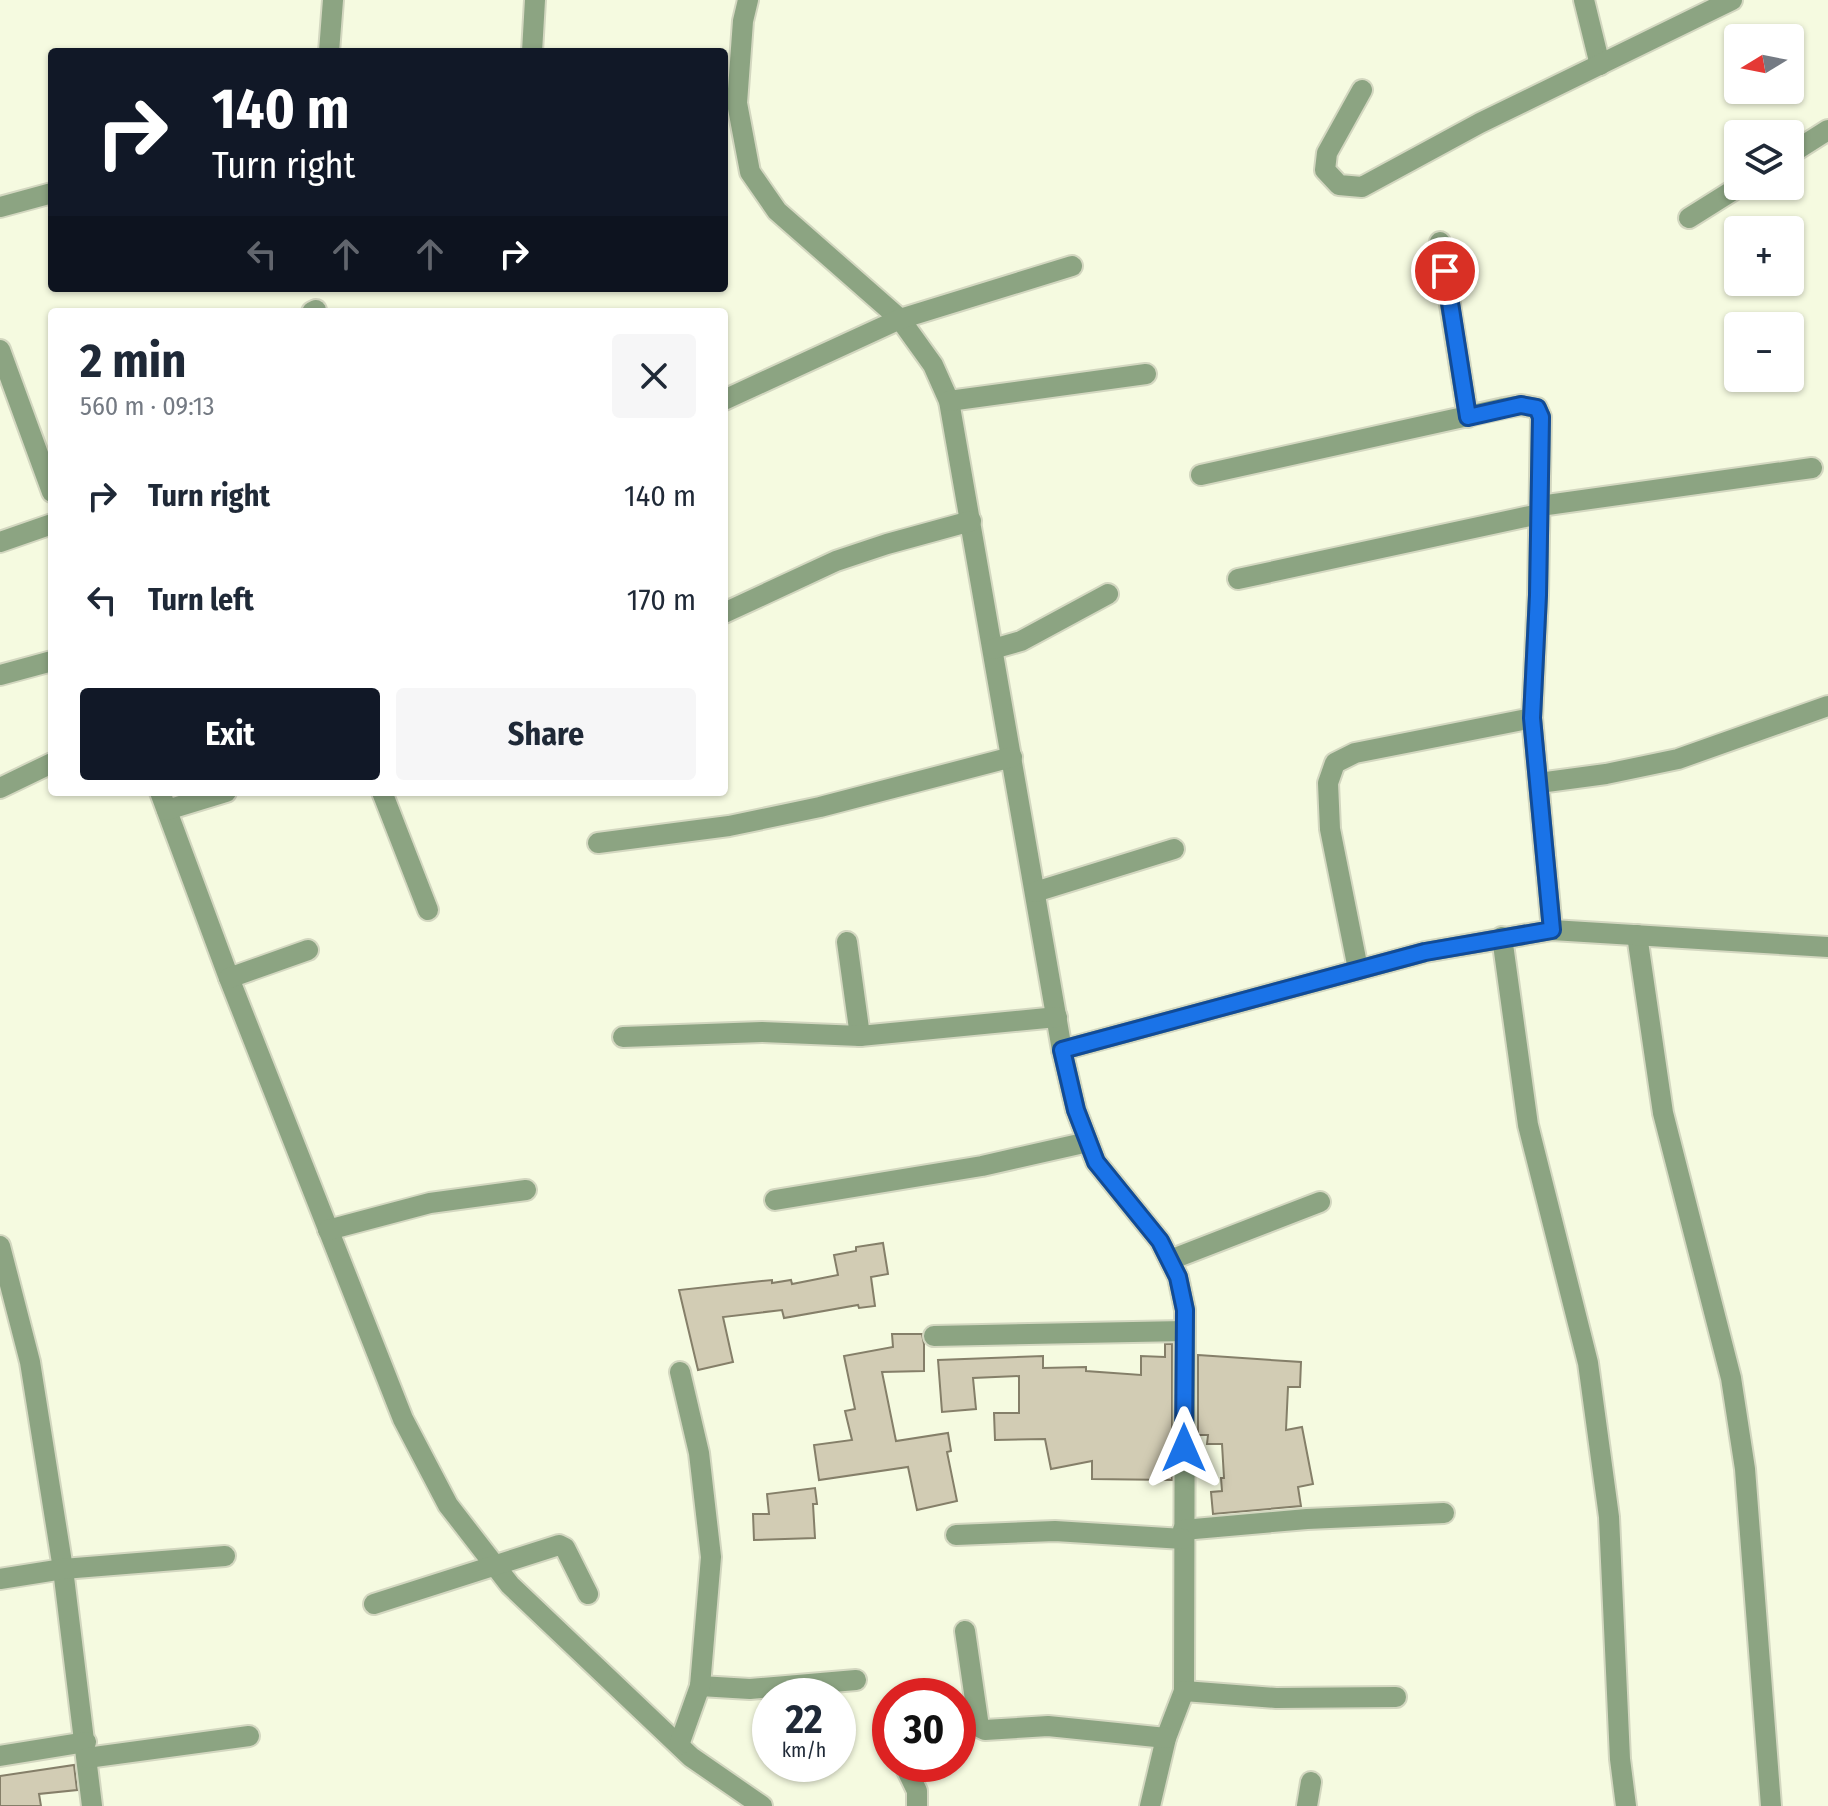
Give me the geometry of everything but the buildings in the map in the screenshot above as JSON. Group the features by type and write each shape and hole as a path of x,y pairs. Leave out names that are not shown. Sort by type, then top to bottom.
{"street":[{"path":"329,48 333,0"},
{"path":"532,48 535,0"},
{"path":"748,0 743,21 737,103 750,172 777,211 900,319 933,365 949,401 1062,1050 1076,1110 1096,1162 1160,1241 1178,1277 1185,1310 1184,1691 1166,1738 1150,1806"},
{"path":"1584,0 1600,65"},
{"path":"1362,90 1327,153 1325,170 1339,185 1362,187 1480,123 1732,0"},
{"path":"1804,145 1828,130"},
{"path":"0,207 48,194"},
{"path":"1689,218 1724,196"},
{"path":"1440,242 1468,417"},
{"path":"728,398 900,319 1072,266"},
{"path":"0,350 44,447 48,470"},
{"path":"949,401 1146,374"},
{"path":"1201,475 1521,405 1537,408 1541,417 1540,510 1532,718 1552,930"},
{"path":"1238,579 1540,510 1812,468"},
{"path":"728,611 836,561 971,521"},
{"path":"0,542 48,525"},
{"path":"993,649 1041,631 1108,594"},
{"path":"0,675 48,662"},
{"path":"1539,783 1606,774 1678,759 1828,706"},
{"path":"1358,969 1330,829 1328,783 1335,763 1355,753 1532,718"},
{"path":"598,843 729,826 820,807 1012,757"},
{"path":"0,788 48,765"},
{"path":"198,796 163,801 229,978 403,1419 448,1505 510,1585 691,1757 762,1806"},
{"path":"384,796 428,910"},
{"path":"1035,892 1174,849"},
{"path":"1062,1050 1358,969 1502,937 1552,930 1828,947"},
{"path":"1637,935 1663,1113 1731,1378 1745,1469 1771,1806"},
{"path":"1502,937 1528,1125 1588,1363 1609,1517 1620,1759 1626,1806"},
{"path":"847,942 860,1036"},
{"path":"229,978 308,950"},
{"path":"623,1037 762,1032 860,1036 1057,1017"},
{"path":"775,1200 982,1166 1088,1142"},
{"path":"328,1230 430,1203 526,1190"},
{"path":"1170,1260 1320,1202"},
{"path":"1,1255 30,1362 63,1569 92,1806"},
{"path":"934,1336 1185,1331"},
{"path":"679,1745 700,1686 711,1557 699,1453 680,1372"},
{"path":"956,1535 1055,1531 1183,1534 1307,1519 1444,1513"},
{"path":"374,1604 559,1545 565,1548 588,1594"},
{"path":"0,1579 63,1569 225,1556"},
{"path":"965,1631 979,1727 985,1730 1048,1726 1166,1738"},
{"path":"700,1686 752,1689"},
{"path":"1184,1691 1276,1698 1396,1697"},
{"path":"0,1756 249,1736"},
{"path":"913,1782 917,1791 917,1806"},
{"path":"1307,1806 1311,1782"}],"route":[{"path":"1184,1448 1185,1310 1178,1277 1160,1241 1096,1162 1076,1110 1062,1050 1425,952 1552,930 1532,718 1541,417 1537,408 1521,405 1468,417 1445,271"}]}
